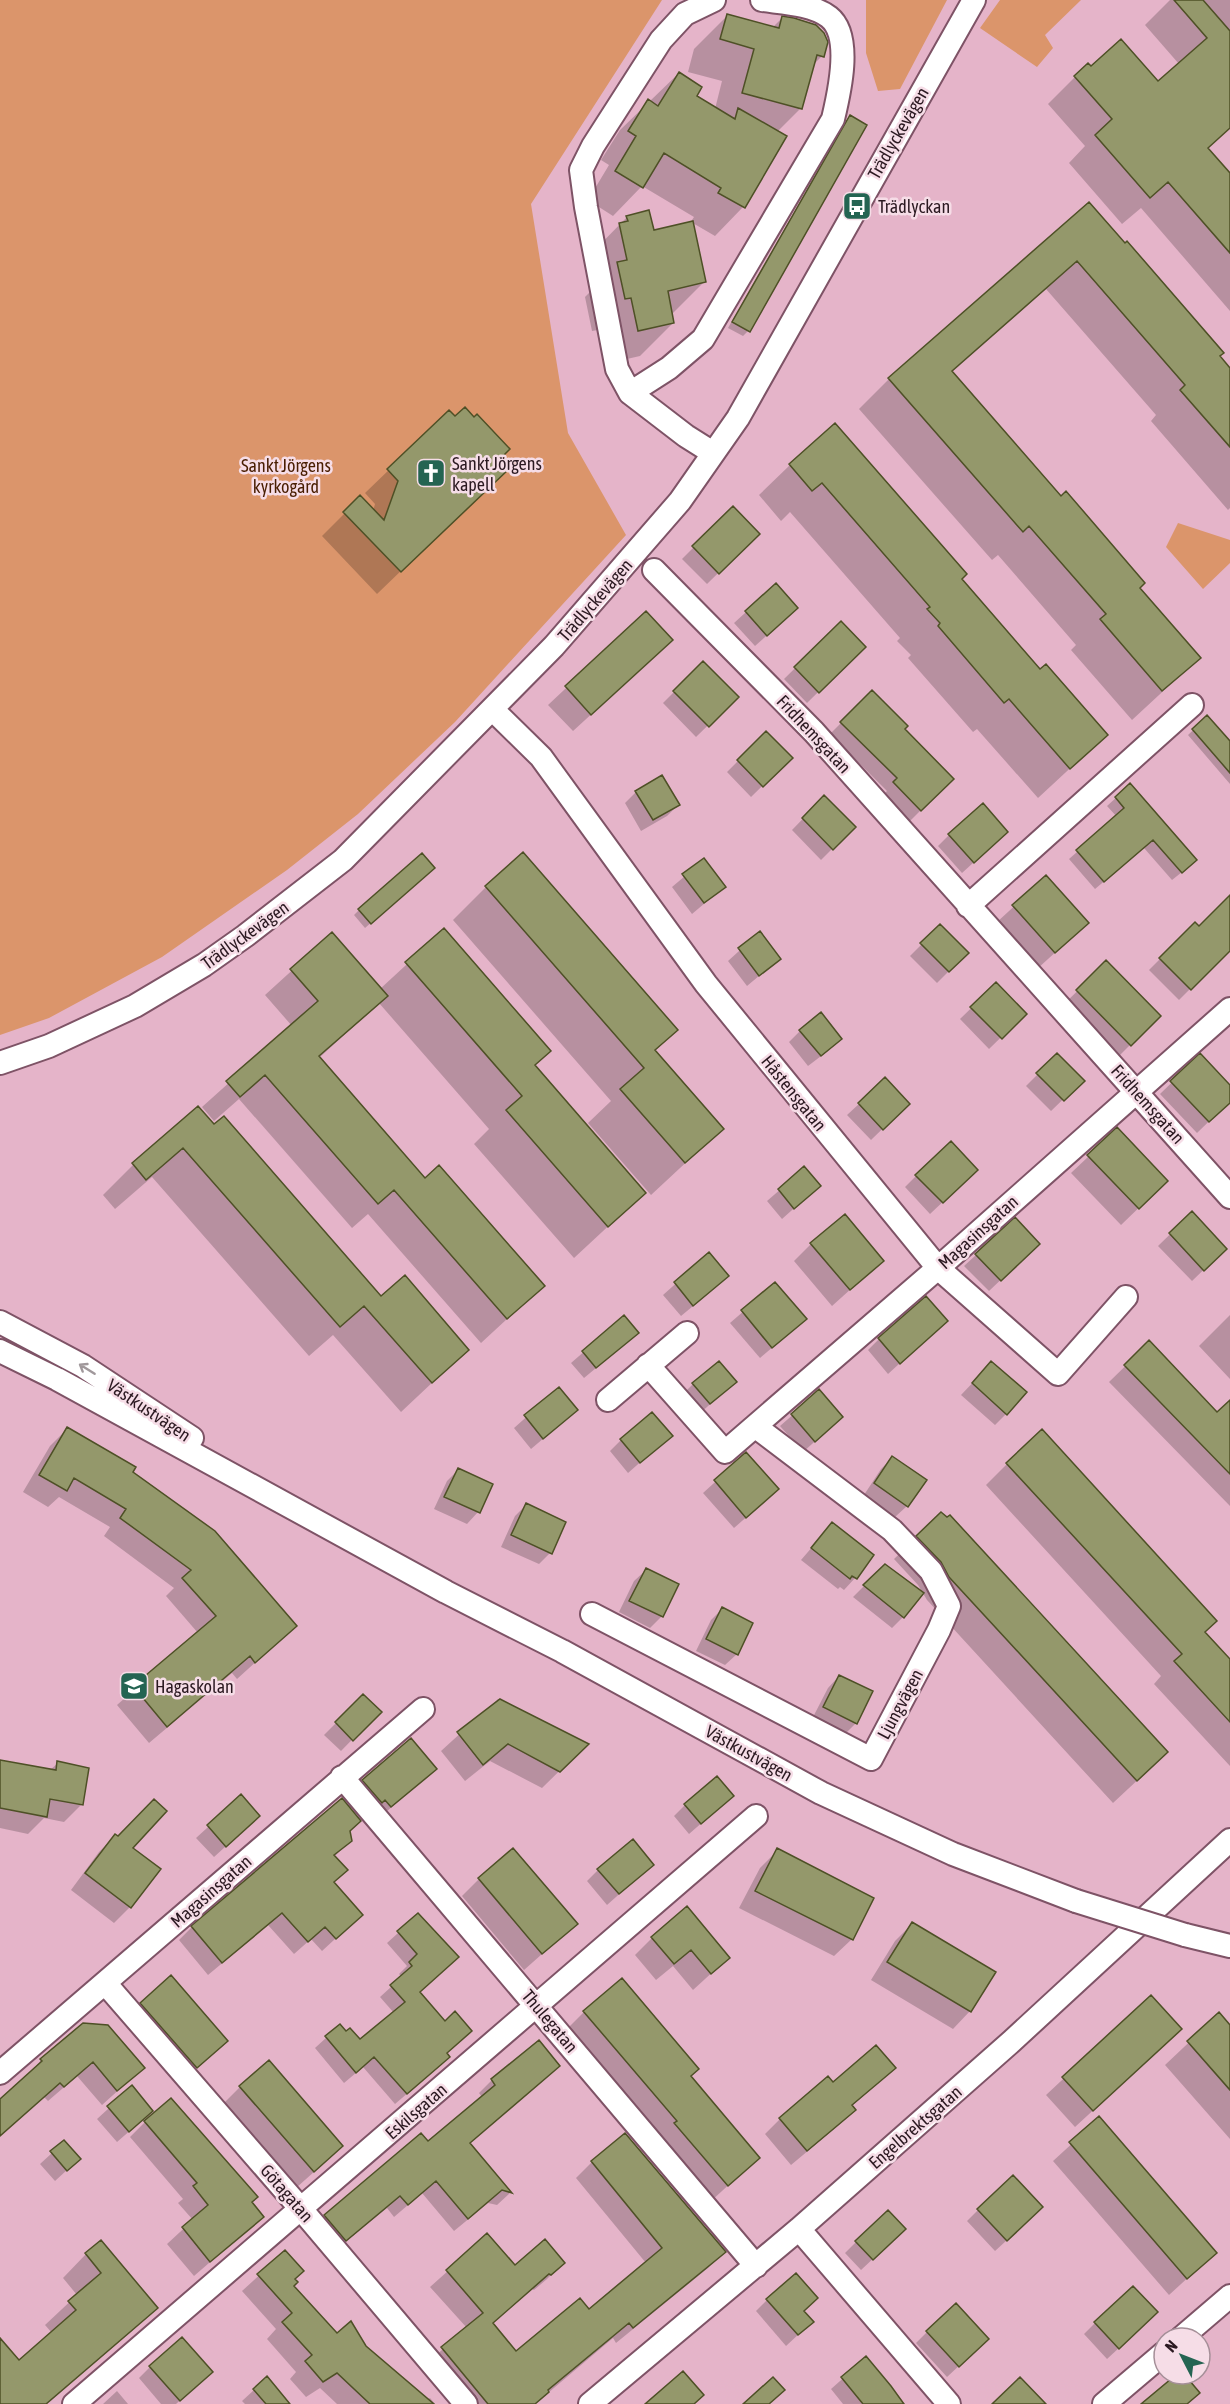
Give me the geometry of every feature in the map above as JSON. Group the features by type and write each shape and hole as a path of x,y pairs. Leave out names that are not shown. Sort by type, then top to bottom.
{"street":[{"path":"713,453 686,436 630,393 617,369 581,170 593,146 661,40 685,14 714,0"},
{"path":"630,393 669,369 703,339 833,120 841,86 842,56 841,39 836,24 828,16 815,10 762,0"},
{"name":"Trädlyckevägen","path":"0,1063 49,1046 135,1006 204,965 291,902 343,860 554,646 680,501 738,418 974,0"},
{"name":"Fridhemsgatan","path":"654,570 814,732 1230,1197"},
{"path":"968,906 1192,705"},
{"name":"Håstensgatan","path":"492,710 541,757 706,984 938,1269 1058,1374 1126,1297"},
{"name":"Magasinsgatan","path":"648,1365 725,1452 938,1269 1230,1009"},
{"name":"Trädlyckevägen","path":"0,1079 49,1046"},
{"name":"Västkustvägen","path":"0,1322 83,1366 292,1506"},
{"path":"608,1400 687,1333"},
{"name":"Västkustvägen","path":"0,1351 57,1379 446,1592 562,1651 821,1793 953,1854 1076,1901 1185,1935 1230,1946"},
{"name":"Ljungvägen","path":"592,1614 871,1759 939,1630 949,1605 931,1571 892,1530 756,1427"},
{"name":"Magasinsgatan","path":"0,2073 423,1709"},
{"name":"Thulegatan","path":"342,1777 756,2266"},
{"name":"Eskilsgatan","path":"74,2404 756,1816"},
{"name":"Engelbrektsgatan","path":"590,2404 800,2229 1012,2041 1230,1840"},
{"name":"Götagatan","path":"105,1983 466,2404"},
{"path":"800,2229 950,2404"},
{"path":"1196,2326 1230,2296"},
{"path":"1104,2404 1152,2363"}],"green space":[{"name":"Sankt Jörgens kyrkogård","path":"0,0 662,0 531,204 568,433 626,535 455,722 358,814 287,870 162,957 49,1018 0,1035"},
{"path":"866,0 947,0 900,89 878,91 866,53"},
{"path":"1000,0 1081,0 1045,35 1053,48 1037,67 980,28"},
{"path":"1178,523 1230,540 1230,563 1203,589 1166,547"}],"building":[{"path":"1174,0 1203,0 1230,31 1230,128 1208,148 1230,173 1230,253 1168,182 1150,198 1095,135 1112,119 1074,76 1088,63 1091,66 1121,39 1158,81 1207,38"},
{"path":"727,14 779,28 782,16 794,18 816,25 824,33 828,42 824,57 817,55 802,109 742,93 754,49 720,39"},
{"path":"679,72 702,87 697,96 735,119 738,108 787,136 745,208 718,193 721,188 664,153 643,188 615,171 636,136 628,131 648,99 658,106"},
{"path":"850,115 867,125 750,332 732,322"},
{"path":"1089,202 1125,243 1127,241 1224,353 1220,356 1230,368 1230,447 1180,390 1185,385 1077,261 952,371 1061,496 1066,491 1145,583 1140,588 1201,658 1162,691 1100,619 1106,614 1029,526 1023,532 888,378"},
{"path":"649,210 654,230 693,221 706,282 668,291 674,323 638,331 631,298 625,299 617,262 627,260 619,223 628,221 626,216"},
{"path":"465,407 474,417 477,414 510,449 501,458 510,468 401,572 343,512 360,495 384,520 398,481 387,469 449,410 455,416"},
{"path":"835,423 967,574 962,579 1040,669 1046,664 1108,735 1070,769 1009,699 1004,703 938,626 940,623 927,609 930,607 822,483 812,491 789,464"},
{"path":"733,506 760,534 719,574 692,546"},
{"path":"776,583 798,608 767,636 745,611"},
{"path":"646,611 673,640 591,715 565,686"},
{"path":"841,621 866,647 819,693 794,667"},
{"path":"703,661 739,697 709,727 673,691"},
{"path":"872,690 908,726 905,729 954,779 921,811 893,782 897,778 840,722"},
{"path":"1207,715 1230,741 1230,773 1192,729"},
{"path":"766,731 793,758 763,787 737,760"},
{"path":"662,775 680,805 653,820 635,791"},
{"path":"1130,783 1197,860 1182,873 1153,840 1104,882 1076,850 1124,808 1115,797"},
{"path":"824,795 856,827 833,850 802,818"},
{"path":"983,803 1008,832 974,863 948,834"},
{"path":"523,852 678,1030 655,1050 724,1129 685,1163 620,1089 644,1068 485,886"},
{"path":"422,853 435,868 371,924 358,909"},
{"path":"704,858 726,887 704,903 682,874"},
{"path":"1046,875 1089,923 1055,953 1012,905"},
{"path":"1230,895 1230,951 1191,990 1159,958 1195,922 1199,926"},
{"path":"940,924 969,953 949,972 920,943"},
{"path":"444,928 551,1051 535,1065 646,1193 608,1227 506,1110 522,1096 405,962"},
{"path":"760,931 781,959 759,976 738,948"},
{"path":"332,932 388,996 319,1056 425,1178 439,1165 545,1286 507,1319 394,1190 378,1204 265,1075 240,1097 226,1081 318,1001 290,969"},
{"path":"1106,960 1161,1016 1131,1046 1076,990"},
{"path":"996,982 1027,1014 1002,1039 970,1007"},
{"path":"821,1012 842,1039 821,1056 799,1030"},
{"path":"1057,1053 1085,1081 1064,1101 1036,1073"},
{"path":"1200,1053 1230,1085 1230,1103 1209,1122 1170,1081"},
{"path":"885,1077 910,1104 883,1130 858,1103"},
{"path":"198,1106 214,1124 224,1116 381,1296 405,1275 469,1350 432,1383 364,1306 340,1327 183,1148 146,1180 132,1163"},
{"path":"1117,1127 1168,1181 1139,1209 1087,1155"},
{"path":"951,1141 978,1170 943,1203 915,1175"},
{"path":"804,1166 821,1186 794,1209 778,1189"},
{"path":"1192,1211 1227,1249 1204,1271 1169,1233"},
{"path":"845,1214 884,1261 850,1290 810,1243"},
{"path":"1015,1217 1040,1244 1001,1281 975,1254"},
{"path":"709,1252 729,1276 693,1306 674,1282"},
{"path":"775,1282 807,1319 772,1348 741,1310"},
{"path":"926,1296 948,1321 900,1364 878,1338"},
{"path":"624,1315 639,1333 596,1368 582,1351"},
{"path":"1149,1340 1217,1412 1230,1400 1230,1474 1124,1365"},
{"path":"719,1361 737,1382 710,1404 692,1383"},
{"path":"991,1361 1027,1392 1007,1415 972,1383"},
{"path":"559,1387 578,1410 543,1439 524,1415"},
{"path":"819,1389 843,1417 815,1442 791,1414"},
{"path":"652,1412 673,1436 640,1463 620,1439"},
{"path":"67,1427 136,1467 133,1472 215,1531 297,1626 255,1663 250,1656 167,1727 133,1686 216,1616 182,1578 191,1570 120,1518 126,1509 74,1478 67,1491 39,1475"},
{"path":"1042,1429 1217,1621 1205,1632 1230,1659 1230,1722 1174,1661 1182,1654 1006,1463"},
{"path":"746,1452 779,1489 746,1518 714,1480"},
{"path":"892,1456 927,1480 908,1507 874,1483"},
{"path":"458,1468 493,1484 480,1513 444,1497"},
{"path":"526,1503 566,1522 552,1554 511,1535"},
{"path":"941,1512 947,1517 950,1515 1168,1752 1137,1781 949,1577 941,1562 916,1536"},
{"path":"832,1522 874,1555 857,1579 852,1576 850,1579 811,1548"},
{"path":"885,1564 924,1593 904,1618 863,1585"},
{"path":"646,1568 679,1584 663,1617 629,1601"},
{"path":"722,1607 753,1623 738,1655 706,1639"},
{"path":"839,1675 873,1691 857,1724 823,1707"},
{"path":"363,1694 382,1712 353,1741 335,1722"},
{"path":"500,1699 589,1744 560,1772 508,1744 483,1765 457,1732"},
{"path":"411,1738 437,1769 391,1807 385,1800 382,1803 362,1780"},
{"path":"0,1760 56,1770 57,1761 89,1768 83,1805 50,1799 47,1817 0,1808"},
{"path":"717,1776 734,1796 701,1824 684,1804"},
{"path":"241,1794 260,1816 226,1847 207,1825"},
{"path":"342,1798 361,1821 350,1831 352,1841 334,1855 348,1870 334,1882 363,1915 336,1939 325,1927 308,1942 282,1913 222,1963 191,1926"},
{"path":"154,1799 167,1811 133,1848 161,1869 131,1908 85,1873 115,1834 118,1836"},
{"path":"633,1839 654,1865 619,1894 597,1869"},
{"path":"513,1848 578,1924 542,1954 478,1878"},
{"path":"777,1848 874,1898 853,1940 755,1891"},
{"path":"687,1906 730,1958 711,1974 691,1950 674,1964 651,1937"},
{"path":"418,1913 459,1957 420,1992 445,2021 455,2011 472,2031 447,2053 450,2057 407,2094 374,2057 356,2073 325,2036 340,2024 346,2031 350,2028 360,2039 405,2002 390,1985 412,1966 409,1962 417,1954 397,1931"},
{"path":"912,1922 996,1972 971,2012 887,1962"},
{"path":"171,1975 228,2041 197,2068 140,2003"},
{"path":"622,1978 699,2069 691,2076 760,2158 728,2186 674,2123 677,2121 583,2011"},
{"path":"1151,1995 1182,2029 1093,2111 1062,2077"},
{"path":"1219,2012 1230,2025 1230,2090 1187,2041"},
{"path":"83,2023 108,2025 145,2068 117,2091 93,2062 64,2087 60,2083 0,2136 0,2099 42,2061 40,2059"},
{"path":"539,2040 560,2066 470,2143 512,2193 502,2190 468,2219 436,2181 408,2205 400,2196 346,2241 324,2215 421,2133 428,2141 495,2085 491,2079"},
{"path":"876,2045 896,2068 852,2105 856,2110 807,2151 779,2118 828,2076 833,2082"},
{"path":"269,2060 343,2146 314,2172 239,2086"},
{"path":"132,2085 153,2111 129,2132 107,2106"},
{"path":"171,2098 258,2197 252,2202 264,2217 210,2262 182,2227 208,2205 193,2186 197,2183 144,2121"},
{"path":"1099,2116 1217,2253 1187,2279 1069,2142"},
{"path":"625,2133 726,2252 633,2328 629,2323 548,2390 549,2392 535,2404 488,2404 441,2347 483,2313 446,2270 487,2233 515,2265 545,2239 565,2263 493,2323 516,2351 580,2298 589,2309 662,2248 591,2161"},
{"path":"64,2140 81,2159 67,2171 50,2151"},
{"path":"1013,2175 1043,2207 1007,2241 977,2209"},
{"path":"888,2210 906,2229 873,2260 855,2241"},
{"path":"101,2240 158,2308 46,2404 0,2404 0,2338 19,2360 76,2310 68,2301 101,2273 85,2253"},
{"path":"285,2250 304,2271 295,2279 298,2282 294,2286 337,2333 351,2321 366,2346 434,2404 370,2404 337,2373 323,2382 305,2361 312,2355 282,2322 292,2313 257,2274"},
{"path":"796,2273 818,2298 804,2311 814,2322 798,2335 766,2299"},
{"path":"1133,2286 1158,2312 1119,2349 1094,2322"},
{"path":"956,2303 989,2339 959,2367 926,2331"},
{"path":"182,2337 213,2372 180,2401 149,2366"},
{"path":"866,2356 904,2404 863,2404 841,2377"},
{"path":"683,2371 704,2395 694,2404 645,2404"},
{"path":"267,2376 290,2404 266,2404 253,2389"},
{"path":"773,2377 785,2390 769,2404 743,2404"},
{"path":"1020,2377 1046,2404 992,2404"},
{"path":"1163,2386 1194,2386 1200,2393 1187,2404 1141,2404"}],"place":[{"name":"Trädlyckan","path":"857,206"},
{"name":"Sankt Jörgens kapell","path":"431,473"},
{"name":"Hagaskolan","path":"134,1686"}]}
